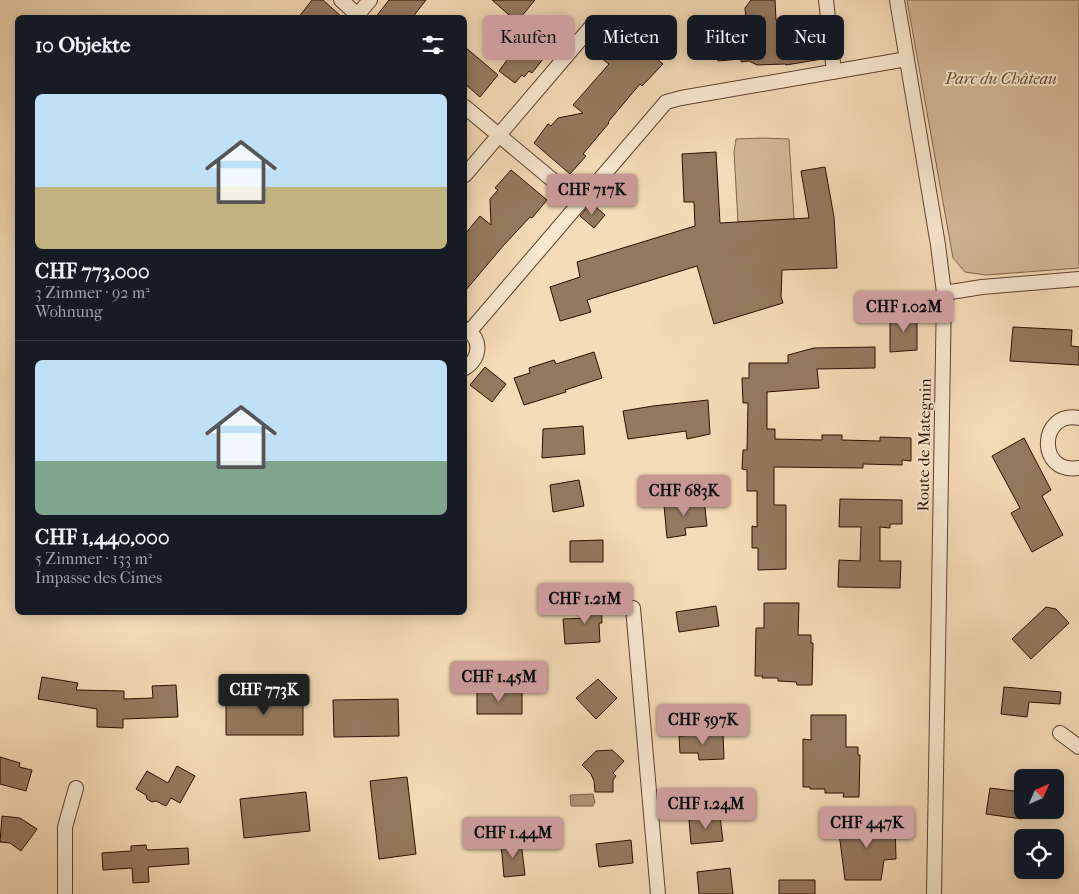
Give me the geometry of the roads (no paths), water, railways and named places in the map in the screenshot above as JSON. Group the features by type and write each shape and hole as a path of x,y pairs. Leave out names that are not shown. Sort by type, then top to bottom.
{"street":[{"path":"341,0 357,15"},
{"path":"359,15 370,0"},
{"path":"826,0 834,72"},
{"name":"Route de Mategnin","path":"897,0 938,245 944,293 934,894"},
{"path":"467,173 585,34"},
{"path":"467,366 476,358 478,348 476,339 467,330 666,102 908,59"},
{"path":"467,109 579,202"},
{"path":"944,293 982,287 1079,279"},
{"path":"1079,418 1068,418 1060,421 1051,428 1046,443 1050,456 1056,463 1073,469 1079,468"},
{"path":"633,608 658,894"},
{"path":"1060,733 1079,746"},
{"path":"65,894 64,827 76,788"}],"park label":[{"name":"Parc du Château","path":"1001,78"}]}
